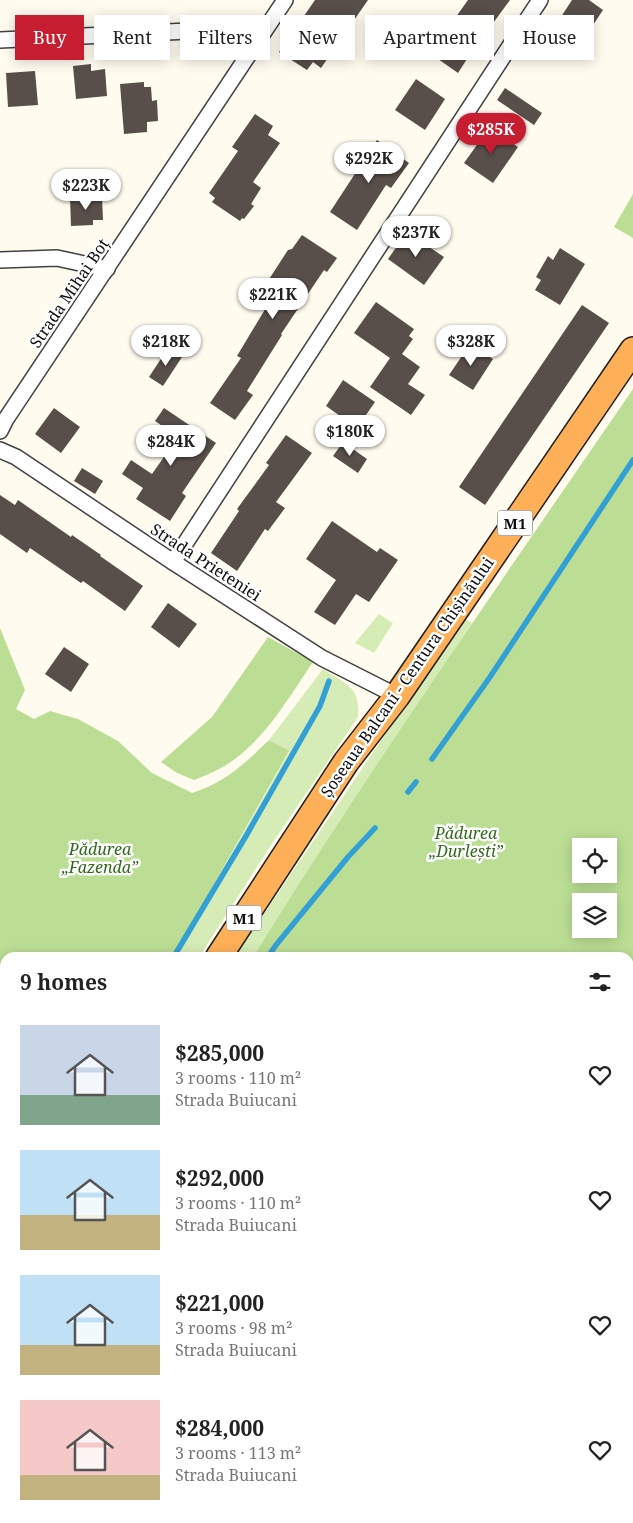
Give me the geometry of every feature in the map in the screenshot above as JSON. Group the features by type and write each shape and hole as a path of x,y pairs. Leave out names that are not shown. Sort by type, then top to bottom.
{"highway":[{"name":"Șoseaua Balcani - Centura Chișinăului","path":"222,952 346,762 397,696 633,350"}],"street":[{"name":"Strada Mihai Boț","path":"270,22 285,0"},
{"path":"172,562 540,0"},
{"path":"0,40 180,31"},
{"name":"Strada Mihai Boț","path":"0,431 6,419 245,60"},
{"path":"0,260 57,258 107,269"},
{"name":"Strada Prieteniei","path":"0,450 16,456 172,562 322,658 397,696"}],"green space":[{"path":"633,194 633,238 614,227"},
{"name":"Pădurea „Durlești”","path":"633,389 633,952 256,952 392,742"},
{"path":"379,614 393,623 374,653 355,643"},
{"path":"464,618 472,623 256,952 238,952"},
{"name":"Pădurea „Fazenda”","path":"0,628 25,690 16,709 34,719 50,711 78,719 118,741 152,773 192,793 225,778 269,740 289,751 176,952 0,952"},
{"path":"268,637 313,662 272,722 234,760 194,780 177,773 161,762 212,717"},
{"path":"323,669 345,683 354,692 357,699 358,717 275,839 202,952 176,952 289,752 269,740"}],"building":[{"path":"315,0 368,0 355,19 355,15 305,15"},
{"path":"468,0 510,0 494,22 494,15 457,15"},
{"path":"572,0 589,0 603,10 594,24 594,15 562,15"},
{"path":"291,60 327,60 321,68 313,62 307,70"},
{"path":"439,60 466,60 458,73"},
{"path":"91,64 91,71 105,69 107,96 76,99 73,66"},
{"path":"35,71 38,105 8,107 6,73"},
{"path":"416,79 445,99 425,130 395,110"},
{"path":"144,82 144,87 151,87 152,101 157,100 158,121 147,122 147,132 124,134 120,84"},
{"path":"505,88 542,113 534,125 497,100"},
{"path":"255,114 273,126 268,135 280,143 253,182 261,188 251,204 254,206 244,219 242,218 240,221 212,202 215,198 209,193 238,151 232,147"},
{"path":"489,128 518,147 493,183 464,163"},
{"path":"377,140 409,163 391,188 386,185 357,230 330,212"},
{"path":"102,197 103,220 93,220 93,225 71,226 70,198"},
{"path":"407,232 444,257 424,285 388,259"},
{"path":"302,235 337,258 327,272 324,270 281,334 247,391 253,395 235,420 210,403 241,358 237,356 267,306 259,301 263,295 260,293 288,250 292,249"},
{"path":"560,248 585,264 560,305 535,290 541,280 536,277 548,256 553,260"},
{"path":"376,302 414,329 409,336 413,339 402,354 420,367 408,384 425,395 411,415 370,387 390,358 354,333"},
{"path":"582,305 609,323 485,505 459,487"},
{"path":"470,344 493,359 473,390 449,375"},
{"path":"168,348 182,357 163,386 149,377"},
{"path":"343,380 375,402 357,428 326,406"},
{"path":"54,408 80,427 61,453 35,434"},
{"path":"164,408 216,443 182,493 186,496 170,521 136,499 143,488 122,474 131,460 152,474 178,437 155,421"},
{"path":"286,435 312,453 276,502 285,508 268,531 265,529 237,571 211,553 239,511 237,509 269,465 266,463"},
{"path":"343,442 367,459 358,473 333,456"},
{"path":"82,468 103,481 95,494 74,481"},
{"path":"0,495 15,505 18,500 71,537 72,535 143,586 125,611 83,581 81,583 30,548 27,553 0,534"},
{"path":"332,521 377,552 380,548 398,560 369,602 356,594 335,625 314,612 336,580 306,559"},
{"path":"168,603 197,624 179,648 151,627"},
{"path":"64,647 89,664 71,692 45,674"}],"waterway":[{"path":"432,759 490,677 633,460"},
{"path":"177,952 246,836 320,706 329,681"},
{"path":"408,792 416,782"},
{"path":"271,952 348,857 375,828"}]}
